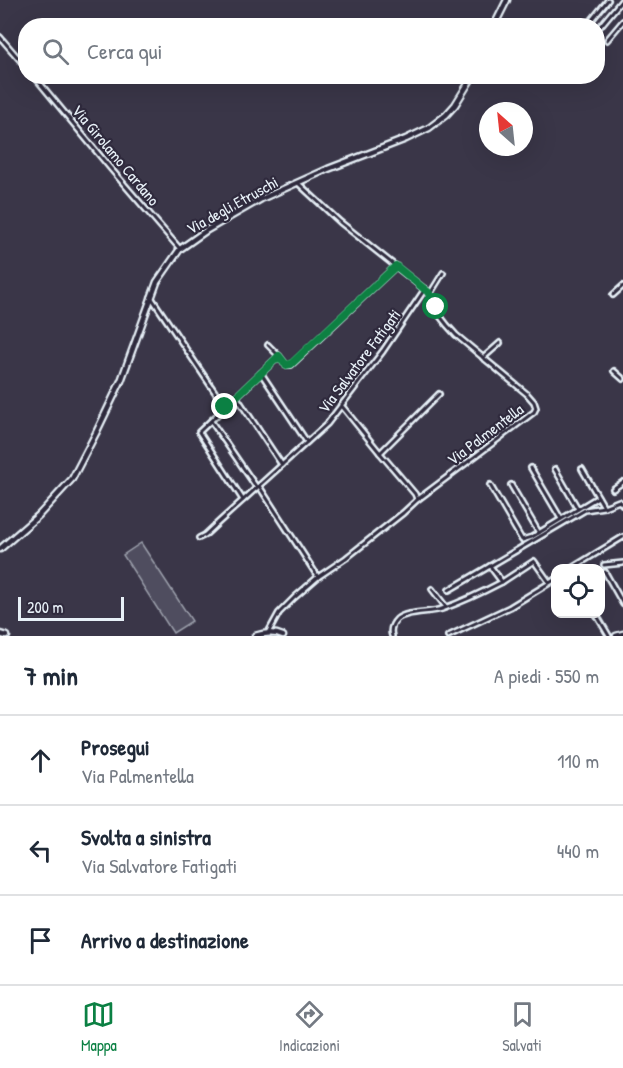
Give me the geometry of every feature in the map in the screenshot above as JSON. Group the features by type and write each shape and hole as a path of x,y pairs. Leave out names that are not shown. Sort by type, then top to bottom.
{"main road":[{"path":"498,18 507,0"},
{"name":"Via degli Etruschi","path":"0,549 39,516 72,479 121,381 157,282 180,249 244,208 429,128 455,105 468,84"},
{"path":"255,636 268,633 283,636"},
{"path":"0,634 7,636"},
{"path":"616,636 623,634"}],"street":[{"path":"593,18 608,0"},
{"path":"605,20 622,0"},
{"path":"607,39 623,21"},
{"path":"0,37 18,58"},
{"name":"Via Girolamo Cardano","path":"41,84 180,249"},
{"name":"Via Palmentella","path":"268,633 279,613 318,577 346,558 417,500 536,410 527,394 447,325 430,294 340,222 298,183"},
{"name":"Via Salvatore Fatigati","path":"279,356 286,365 291,364 396,266"},
{"path":"430,294 443,273"},
{"path":"613,295 623,286"},
{"name":"Via Salvatore Fatigati","path":"199,538 327,423 383,351 425,290"},
{"path":"151,297 225,407"},
{"path":"483,358 500,343"},
{"path":"243,500 200,433 279,356 268,345"},
{"path":"614,371 623,379"},
{"path":"261,373 307,442"},
{"path":"380,453 440,394"},
{"path":"236,396 282,465"},
{"path":"341,405 415,494 417,500"},
{"path":"211,421 318,577"},
{"path":"531,468 561,519"},
{"path":"555,469 578,509"},
{"path":"582,469 604,507"},
{"path":"613,489 623,482"},
{"path":"490,485 522,540 539,533 597,497"},
{"path":"511,485 539,533"},
{"path":"449,590 585,510 604,507 621,500 623,504"},
{"path":"579,564 623,537"},
{"path":"392,636 392,626 399,618 441,610 501,582 534,561 549,583 510,607 448,636"},
{"path":"605,565 623,563"},
{"path":"490,566 501,582"},
{"path":"605,572 623,604"},
{"path":"432,589 446,607"},
{"path":"598,618 609,636"}],"shaded area":[{"path":"141,543 192,621 173,633 123,555"}],"route":[{"path":"225,407 279,356 286,365 291,364 396,266 428,292 436,307"}]}
